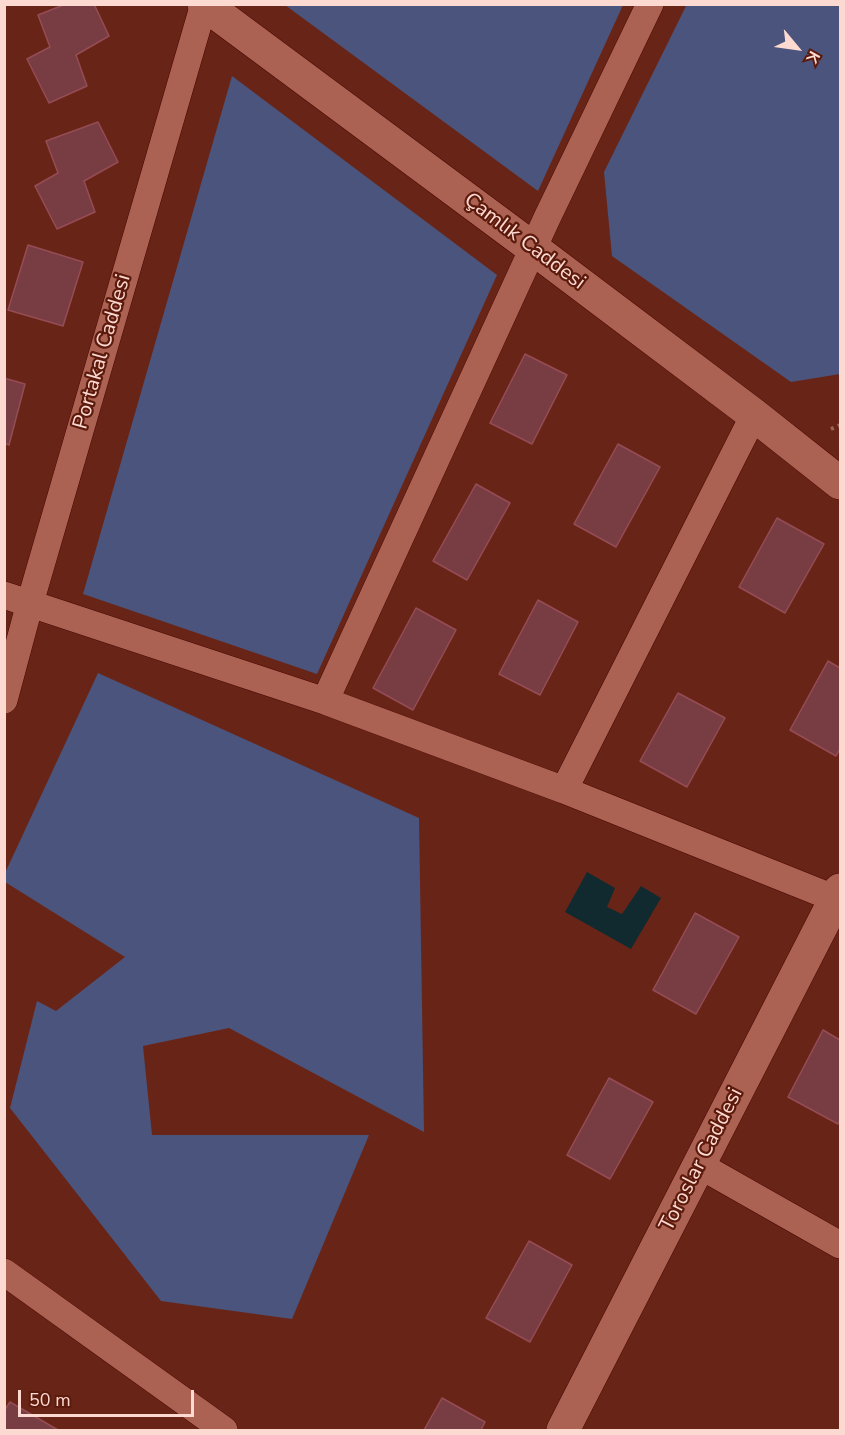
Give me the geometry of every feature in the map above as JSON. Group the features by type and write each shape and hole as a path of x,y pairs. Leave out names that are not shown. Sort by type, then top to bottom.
{"street":[{"path":"325,701 547,218 650,4"},
{"name":"Çamlık Caddesi","path":"204,5 534,249 840,483"},
{"name":"Portakal Caddesi","path":"4,700 17,599 204,5"},
{"path":"564,790 754,415"},
{"path":"17,599 325,701 838,894"},
{"name":"Toroslar Caddesi","path":"563,1431 838,894"},
{"path":"699,1166 840,1245"},
{"path":"4,1272 225,1431"}],"path":[{"path":"831,429 840,425"}],"shaded area":[{"path":"687,4 840,5 840,374 791,382 612,256 604,172"},
{"path":"285,5 623,5 538,191"},
{"path":"232,76 497,275 317,674 83,594"},
{"path":"98,673 419,818 424,1132 229,1028 143,1046 152,1135 369,1135 292,1319 161,1301 10,1108 37,1001 56,1011 125,957 5,882 5,873"},
{"path":"587,872 615,888 607,907 622,914 641,886 661,898 631,949 565,912"}],"building":[{"path":"66,4 94,4 109,36 76,55 87,86 49,103 27,59 50,47 38,15"},
{"path":"98,122 118,162 84,181 95,212 57,229 35,186 58,173 46,141"},
{"path":"28,245 83,262 63,326 8,310"},
{"path":"525,354 567,375 532,444 490,423"},
{"path":"4,378 25,384 9,445 4,443"},
{"path":"618,444 660,467 616,547 574,524"},
{"path":"476,484 510,503 467,580 433,561"},
{"path":"777,518 824,544 785,613 739,587"},
{"path":"538,600 578,622 540,695 499,674"},
{"path":"416,608 456,630 413,710 373,688"},
{"path":"828,661 840,668 840,749 836,756 790,730"},
{"path":"678,693 725,718 687,787 640,761"},
{"path":"695,913 739,937 696,1014 653,990"},
{"path":"823,1030 840,1040 840,1120 838,1124 788,1097"},
{"path":"609,1078 653,1102 610,1179 567,1155"},
{"path":"529,1241 572,1265 530,1342 486,1318"},
{"path":"442,1398 485,1422 481,1430 424,1430"},
{"path":"10,1402 58,1430 4,1430 4,1411"}]}
